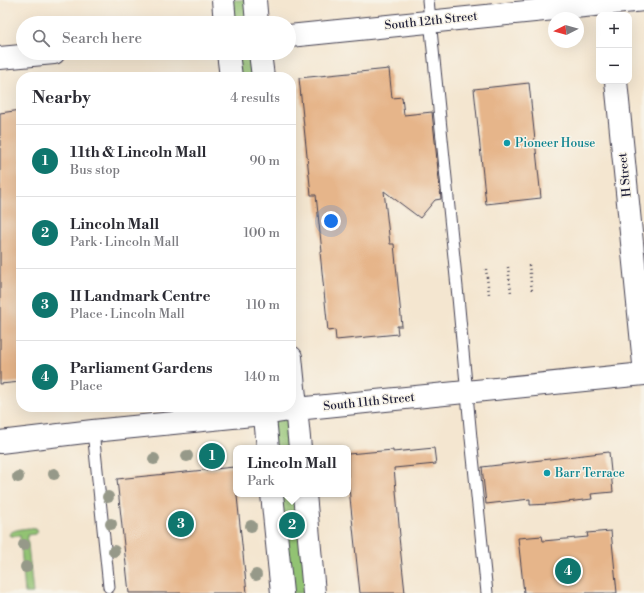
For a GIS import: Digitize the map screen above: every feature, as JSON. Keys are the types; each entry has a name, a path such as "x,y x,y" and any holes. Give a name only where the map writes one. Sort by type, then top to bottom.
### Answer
{"street":[{"path":"223,0 224,16"},
{"path":"255,0 256,16"},
{"name":"South 12th Street","path":"296,35 608,6 644,0"},
{"path":"0,58 16,57"},
{"path":"229,60 230,72"},
{"path":"261,60 262,72"},
{"name":"H Street","path":"616,84 644,364"},
{"name":"South 11th Street","path":"296,409 644,374"},
{"path":"296,409 300,445"},
{"name":"South 11th Street","path":"0,442 248,412"},
{"path":"264,412 268,445"},
{"name":"South 11th Street","path":"0,429 93,431"},
{"path":"272,497 282,593"},
{"path":"304,497 314,593"}],"lane":[{"path":"428,0 487,593"},
{"path":"93,431 109,587"}],"path":[{"path":"529,264 532,291"},
{"path":"508,267 511,292"},
{"path":"486,269 489,294"}],"green space":[{"path":"223,0 255,0 256,16 224,16"},
{"path":"229,60 261,60 262,72 230,72"},
{"path":"264,412 292,412 299,445 268,445"},
{"path":"272,497 305,497 315,593 282,593"},
{"path":"29,528 38,531 36,534 27,535 33,593 25,593 20,536 10,536 9,534 16,530"}],"building":[{"path":"389,69 392,98 402,97 404,115 432,112 441,199 435,200 420,218 384,191 390,244 394,244 402,326 397,326 398,334 336,340 335,330 328,331 316,195 311,195 299,78"},
{"name":"Pioneer House","path":"529,83 541,198 486,204 474,89"},
{"path":"16,111 16,382 0,384 0,113"},
{"path":"434,448 436,464 394,468 405,593 360,593 350,497 351,454 393,450 393,452"},
{"name":"Barr Terrace","path":"609,452 613,492 591,494 592,499 550,504 530,505 530,499 486,504 482,467"},
{"path":"233,467 233,497 237,497 247,593 129,593 117,479"},
{"path":"611,531 617,593 524,593 518,538 542,536 543,541 588,537 587,533"}],"place":[{"name":"Pioneer House","path":"507,143"},
{"name":"11th & Lincoln Mall","path":"212,456"},
{"name":"Barr Terrace","path":"547,473"},
{"name":"II Landmark Centre","path":"181,524"},
{"name":"Lincoln Mall","path":"292,525"},
{"name":"Parliament Gardens","path":"568,571"}]}
